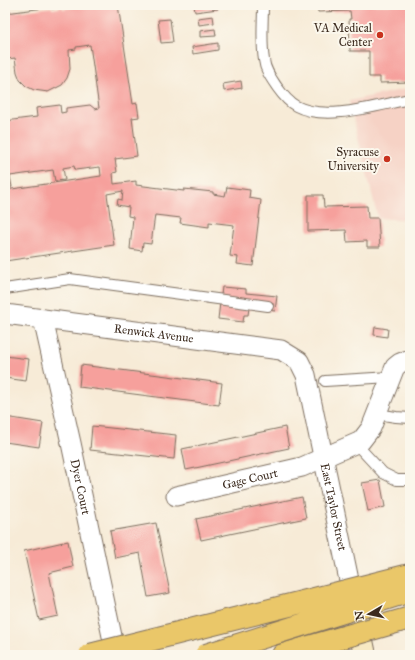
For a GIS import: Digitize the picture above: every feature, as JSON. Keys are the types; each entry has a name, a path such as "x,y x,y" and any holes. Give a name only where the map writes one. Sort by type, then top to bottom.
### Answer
{"highway":[{"path":"90,655 410,575"},
{"path":"206,655 410,591"},
{"path":"283,655 303,651 410,618"}],"street":[{"name":"Renwick Avenue","path":"5,314 281,350 299,361"},
{"name":"Dyer Court","path":"43,319 72,443 116,655"},
{"path":"323,458 361,441 368,432 377,414 395,367 410,359"},
{"name":"East Taylor Street","path":"299,361 306,375 365,655"},
{"name":"Gage Court","path":"176,496 302,466 323,458"},
{"path":"237,655 410,600"}],"lane":[{"path":"263,5 264,60 266,70 288,101 309,110 338,113 410,99"},
{"path":"5,289 70,279 268,306"},
{"path":"325,381 390,377"},
{"path":"377,414 410,418"},
{"path":"356,444 383,473 396,480 410,480"}],"shaded area":[{"name":"Syracuse University","path":"410,88 410,220 378,218 349,101"}],"building":[{"path":"85,5 118,5 133,104 137,103 139,117 132,118 137,156 115,159 117,172 113,173 114,184 136,181 136,185 184,191 184,189 213,192 213,194 225,196 227,187 250,190 249,198 261,200 253,266 237,264 238,257 230,256 234,225 209,222 209,227 180,223 181,218 155,215 151,244 143,243 142,251 130,249 133,217 128,216 129,207 117,205 118,199 122,200 123,191 107,194 114,245 5,261 5,190 101,176 100,167 75,170 74,166 63,168 65,180 55,181 53,170 10,176 12,187 5,188 5,121 37,117 36,108 60,105 61,113 66,112 66,108 90,105 95,109 99,108 90,45 76,47 76,49 69,50 70,69 67,78 62,85 48,92 34,90 26,86 20,80 15,58 7,59 5,57 6,13 52,7 52,9 63,7 63,9"},
{"path":"194,5 217,5 218,9 195,12"},
{"name":"VA Medical Center","path":"317,5 410,5 410,82 380,83 380,77 369,77 369,51 350,51 350,11 318,12"},
{"path":"213,16 214,23 199,25 198,18"},
{"path":"170,19 173,42 161,43 158,20"},
{"path":"215,29 216,36 200,37 200,31"},
{"path":"218,43 218,50 193,54 192,47"},
{"path":"241,81 242,88 224,91 223,84"},
{"path":"308,195 323,195 324,207 367,206 368,218 378,218 380,247 367,247 367,241 347,242 346,230 308,231"},
{"path":"222,287 246,289 246,293 277,296 275,311 249,308 248,315 244,315 243,322 218,319"},
{"path":"375,327 388,329 387,337 374,335"},
{"path":"5,356 29,359 26,381 5,378"},
{"path":"81,365 222,383 219,405 79,387"},
{"path":"5,417 43,423 39,447 5,442"},
{"path":"92,426 176,435 174,459 90,450"},
{"path":"285,427 289,448 186,470 182,449"},
{"path":"380,480 385,507 368,511 362,483"},
{"path":"302,497 306,518 201,540 196,519"},
{"path":"156,523 170,593 148,597 140,553 115,558 110,531"},
{"path":"68,541 73,567 49,573 58,616 39,620 24,551"}],"place":[{"name":"VA Medical Center","path":"380,35"},
{"name":"Syracuse University","path":"387,159"}]}
